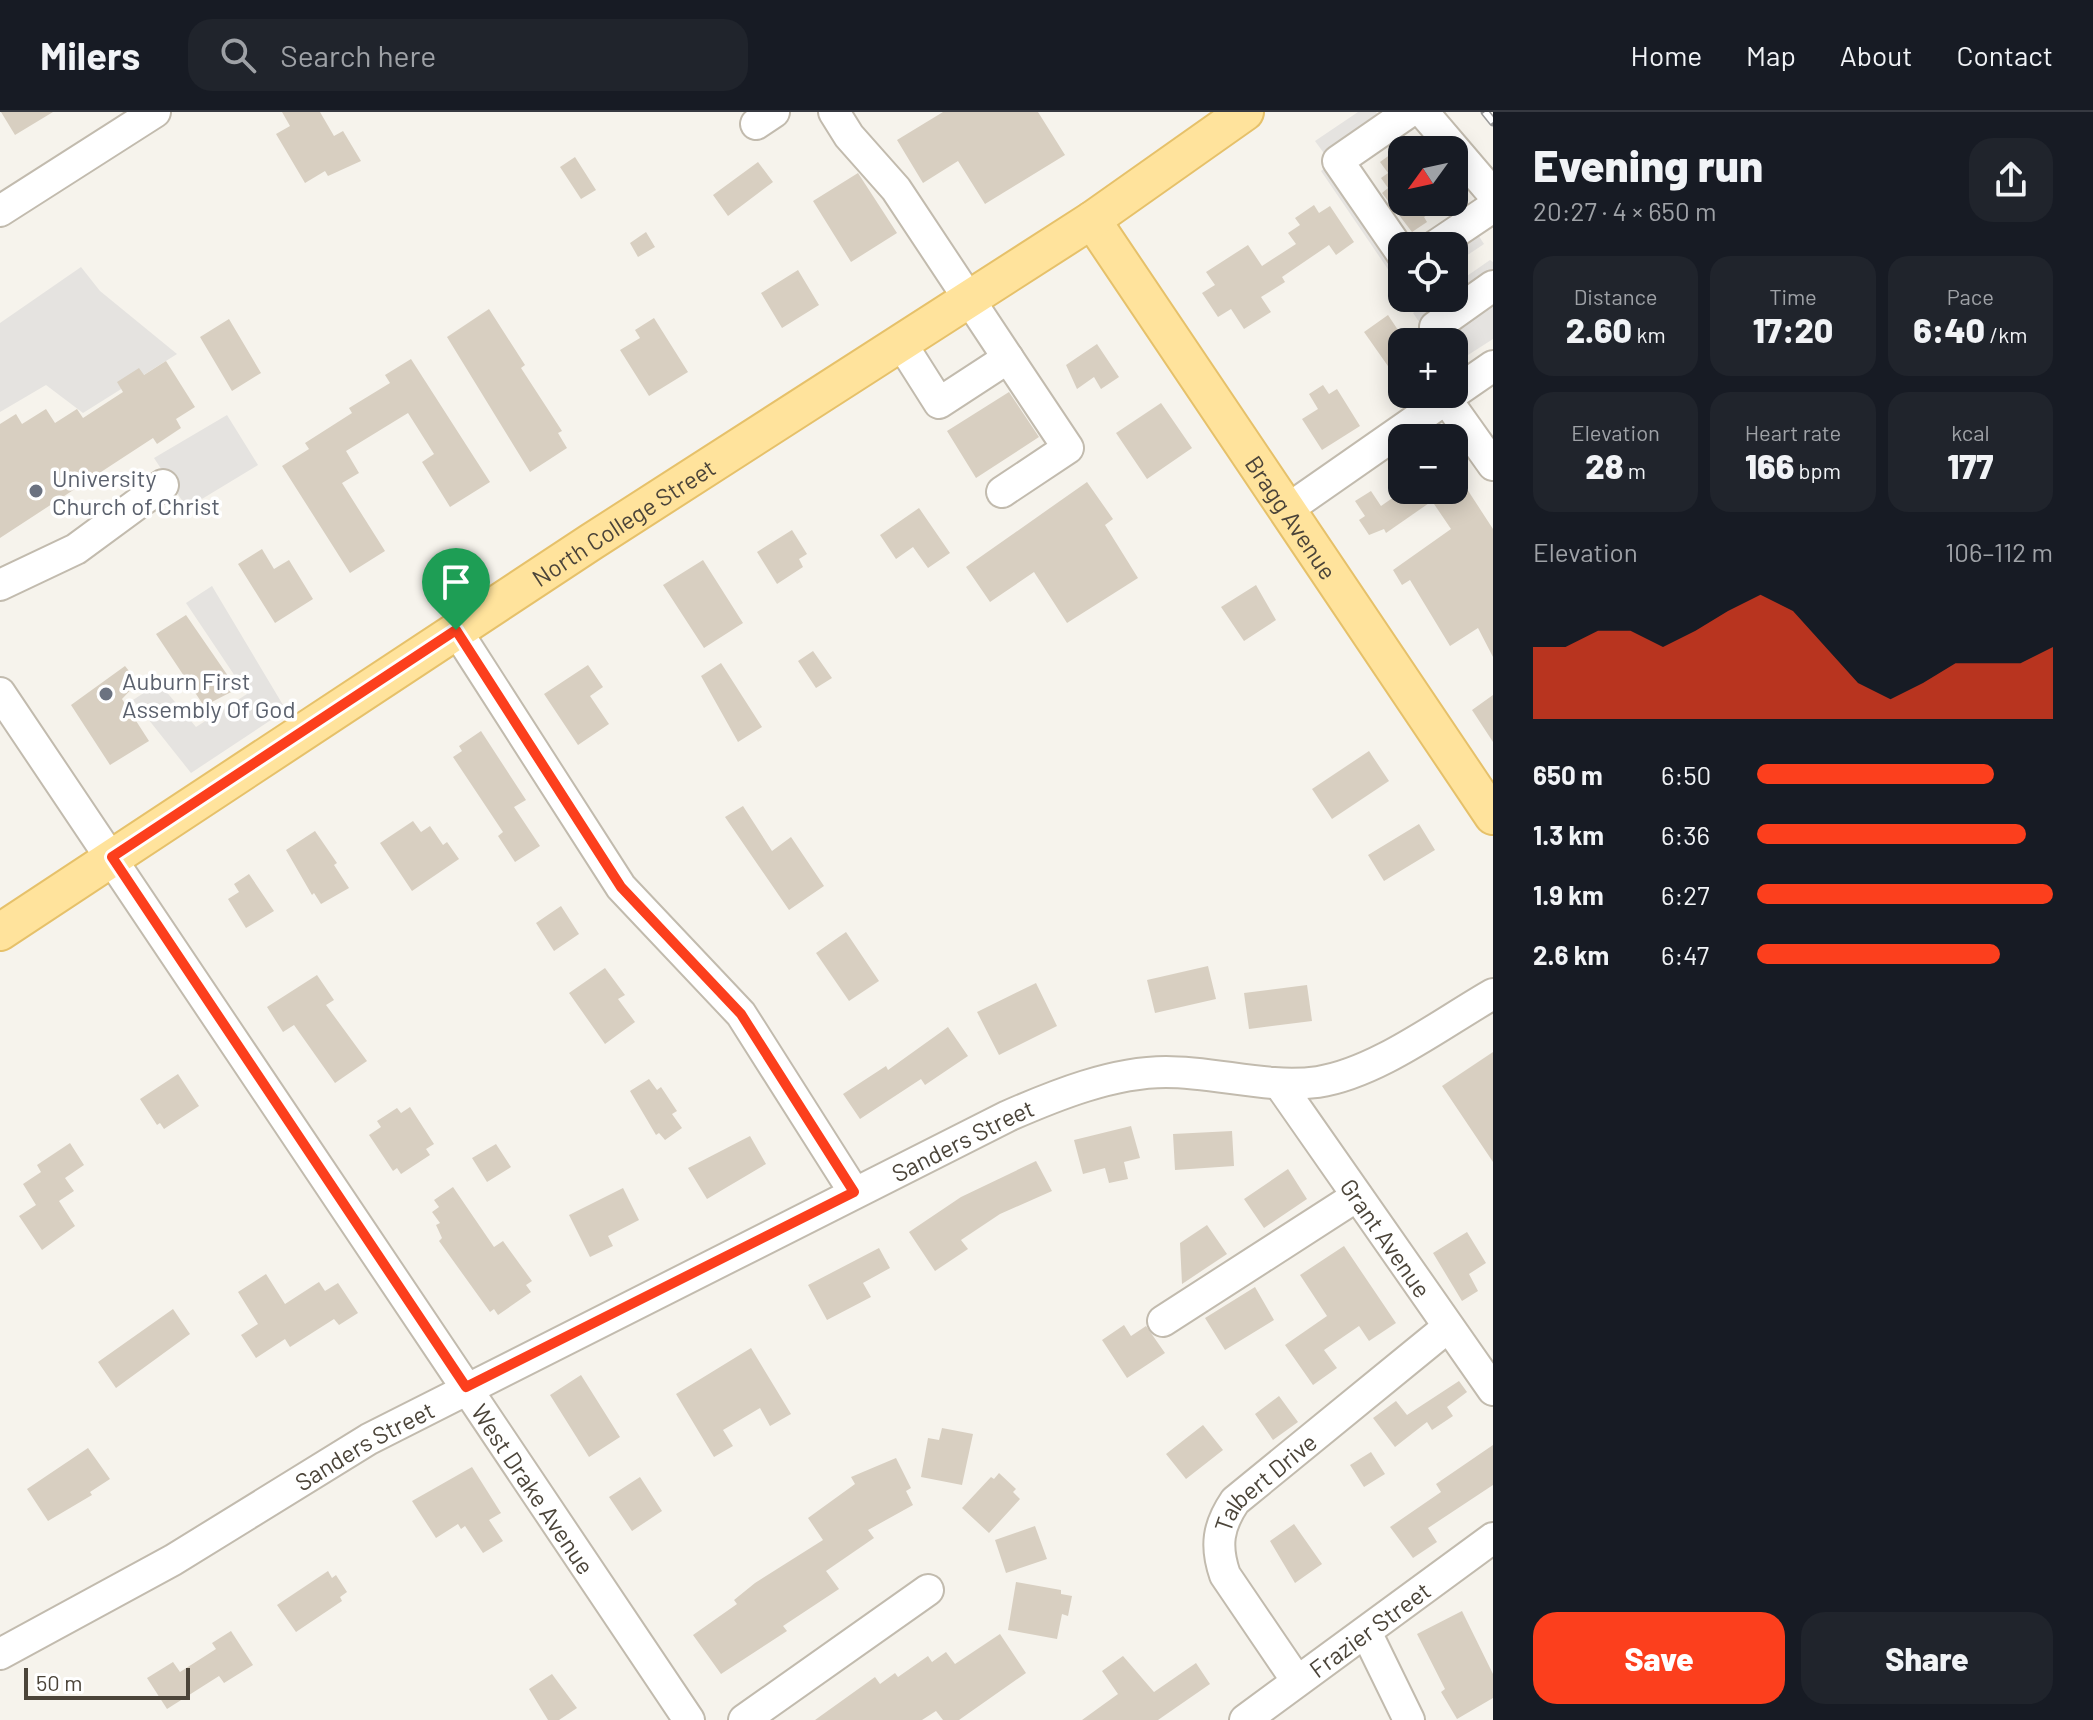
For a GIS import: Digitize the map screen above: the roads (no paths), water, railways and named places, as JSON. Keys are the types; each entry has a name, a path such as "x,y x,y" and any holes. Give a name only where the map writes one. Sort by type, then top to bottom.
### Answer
{"main road":[{"name":"North College Street","path":"0,932 456,630 1092,220 1245,112"},
{"name":"Bragg Avenue","path":"1092,220 1493,816"}],"street":[{"path":"0,211 155,112"},
{"path":"834,112 849,136 896,189 1068,448 1002,492"},
{"path":"1388,234 1338,161 1409,112"},
{"path":"1423,112 1490,212 1458,232"},
{"path":"1435,327 1493,286"},
{"path":"901,343 939,403 1008,358"},
{"path":"1468,383 1493,366"},
{"path":"1288,509 1432,408"},
{"path":"1459,408 1493,465"},
{"path":"0,585 76,549 163,485"},
{"path":"456,630 621,887 741,1014 854,1192"},
{"name":"West Drake Avenue","path":"0,693 689,1720"},
{"name":"Sanders Street","path":"0,1654 173,1560 356,1446 466,1387 1036,1104 1114,1080 1164,1072 1220,1075 1280,1085 1321,1081 1367,1067 1493,994"},
{"name":"Grant Avenue","path":"1280,1085 1493,1390"},
{"path":"1163,1321 1357,1196"},
{"name":"Talbert Drive","path":"1297,1681 1225,1575 1218,1555 1223,1518 1235,1501 1448,1327"},
{"name":"Frazier Street","path":"1245,1720 1493,1538"},
{"path":"744,1720 928,1590"},
{"path":"1366,1632 1409,1720"}],"railway":[{"path":"1485,112 1493,122"}],"place":[{"name":"University Church of Christ","path":"36,491"},
{"name":"Auburn First Assembly Of God","path":"106,694"}]}
